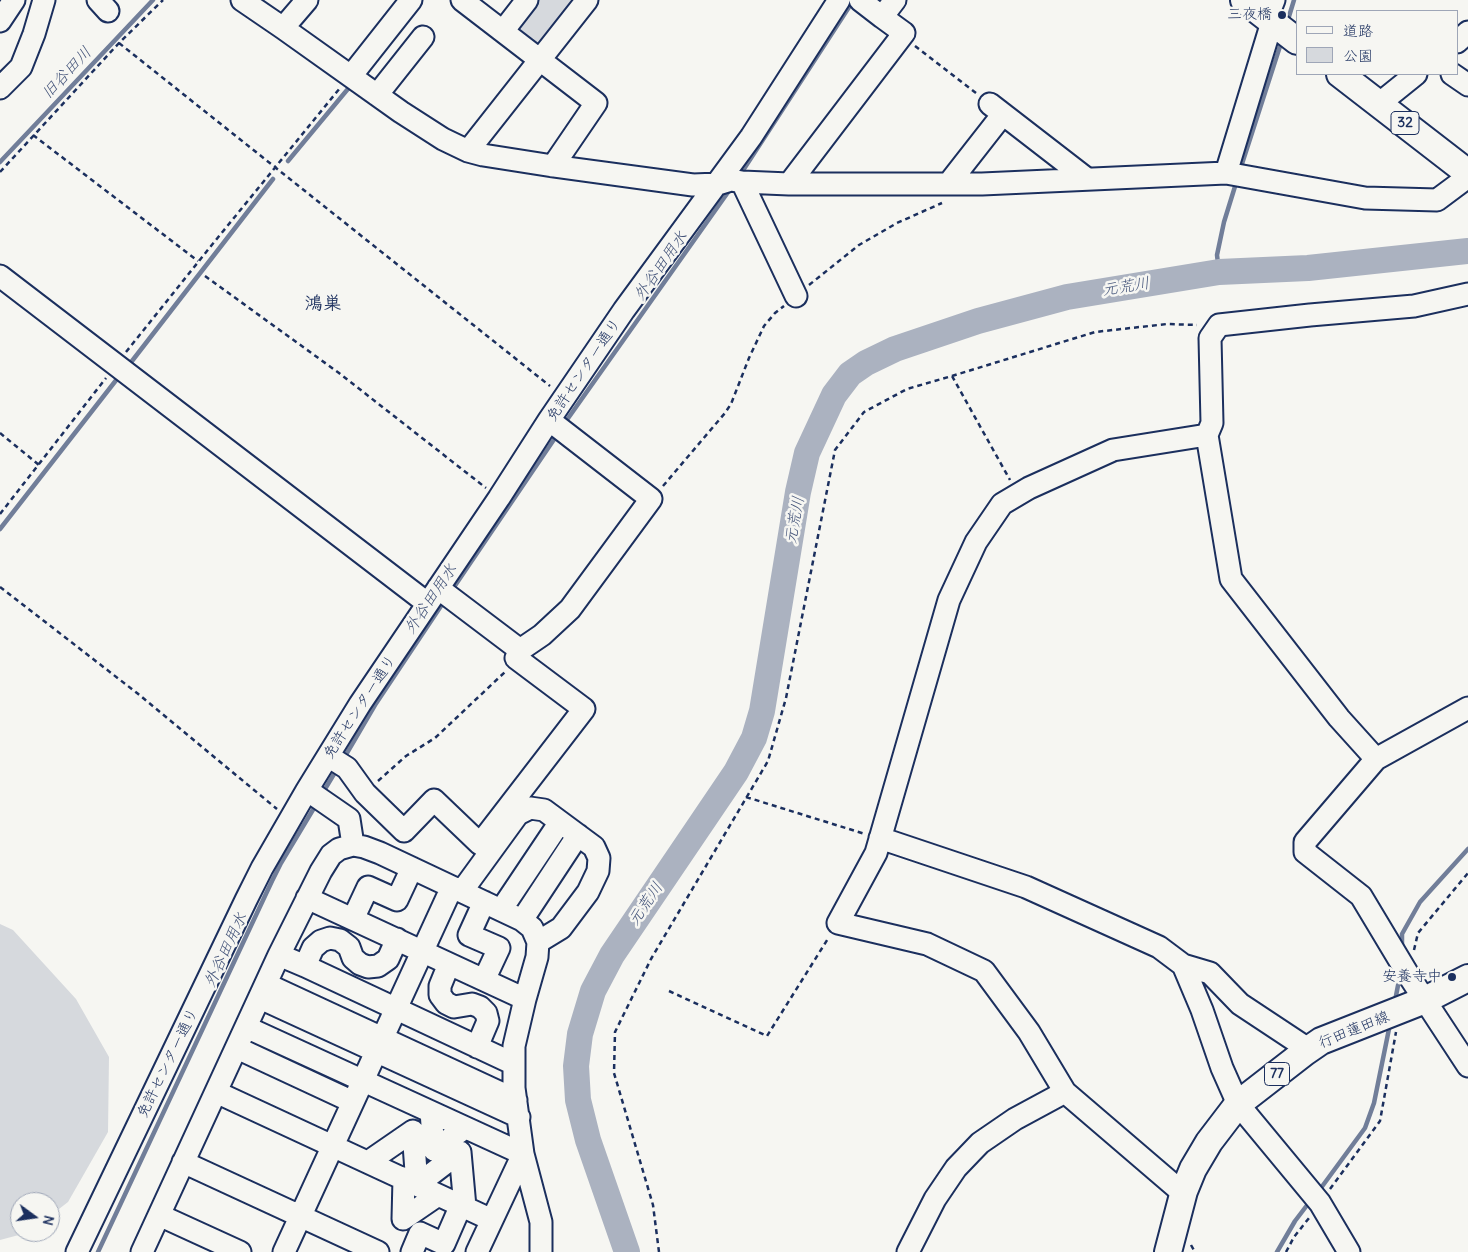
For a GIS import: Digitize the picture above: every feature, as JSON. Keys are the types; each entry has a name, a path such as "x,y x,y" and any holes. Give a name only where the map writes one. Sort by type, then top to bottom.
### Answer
{"main road":[{"path":"1244,0 1271,13 1296,40"},
{"name":"32","path":"1341,75 1380,103 1468,175"},
{"name":"行田蓮田線","path":"1168,1252 1184,1191 1193,1169 1209,1142 1238,1104 1321,1041 1400,1011 1468,978"}],"street":[{"path":"0,21 14,0"},
{"path":"0,88 20,67 34,34 44,0"},
{"path":"242,0 401,112 443,139 468,151 482,155 553,166 693,185 718,184 731,180 948,192 982,184 1226,173 1365,198 1437,200 1468,175"},
{"path":"284,28 307,0"},
{"path":"351,76 410,0"},
{"path":"462,0 596,103 553,166"},
{"path":"503,31 527,0"},
{"path":"468,151 587,0"},
{"name":"免許センター通り","path":"77,1252 246,900 306,790 360,704 499,498 549,420 624,310 751,137 839,0"},
{"path":"789,184 904,34 860,0"},
{"path":"882,17 895,0"},
{"path":"1226,173 1271,13"},
{"path":"378,95 424,37"},
{"path":"1380,103 1415,75"},
{"path":"1453,75 1468,85"},
{"path":"948,192 997,109 1087,179"},
{"path":"742,182 796,296"},
{"path":"0,276 116,365 433,596 518,654 584,709 480,844 434,800 404,831 365,793 347,768 328,756"},
{"path":"1376,759 1339,718 1231,579 1208,435 1212,423 1210,338 1219,325 1414,306 1468,294"},
{"path":"518,654 570,609 652,500 549,420"},
{"path":"1184,1191 1177,1188 1065,1092 1028,1032 984,971 927,944 838,923 876,853 950,600 976,542 1002,504 1029,488 1114,450 1208,435"},
{"path":"1468,708 1376,759 1305,842 1305,852 1362,896 1409,976 1468,1066"},
{"path":"306,790 349,819 353,845"},
{"path":"284,1252 422,951 457,889 518,814 530,808 544,810 594,847 599,858 598,871 588,892 561,928 538,942"},
{"path":"484,980 499,948 469,935 560,822"},
{"path":"522,920 578,835"},
{"path":"880,838 1026,887 1159,947 1183,965 1210,973 1240,1004 1308,1049"},
{"path":"142,1252 307,898 331,855 339,848 353,845 372,850 412,868 522,920 532,928 538,942 537,958 524,999 514,1046 514,1088 523,1154 541,1222 541,1252"},
{"path":"353,919 368,887 397,900 412,868"},
{"path":"307,898 524,999"},
{"path":"305,966 313,948 330,938 340,940 349,947 353,958 360,964 368,967 378,966 388,959 397,939"},
{"path":"279,955 514,1064"},
{"path":"449,964 440,986 440,995 446,1003 454,1007 472,1004 480,1007 486,1013 488,1021 477,1047"},
{"path":"1183,965 1202,1010 1222,1068 1238,1104 1320,1203 1349,1252"},
{"path":"263,991 517,1108"},
{"path":"246,1027 523,1154"},
{"path":"237,1048 353,1102"},
{"path":"216,1092 492,1220"},
{"path":"908,1252 934,1199 956,1168 980,1143 1008,1124 1065,1092"},
{"path":"431,1112 434,1150 465,1128"},
{"path":"368,1162 413,1131 410,1181 403,1219 438,1195"},
{"path":"410,1181 460,1152 463,1206 444,1244 420,1233 412,1252"},
{"path":"477,1252 523,1154"},
{"path":"183,1162 378,1252"},
{"path":"159,1215 240,1252"}],"path":[{"path":"0,172 120,43 163,0"},
{"path":"902,36 997,109"},
{"path":"120,43 565,397"},
{"path":"0,514 198,261 351,76"},
{"path":"33,135 198,261"},
{"path":"652,500 731,404 748,358 764,326 775,313 859,245 948,192"},
{"path":"205,276 338,373 499,498"},
{"path":"659,1252 653,1205 614,1073 615,1032 651,959 768,761 786,698 835,450 864,412 907,389 1095,332 1167,324 1219,325"},
{"path":"952,376 1018,494"},
{"path":"0,433 39,465"},
{"path":"0,587 138,693 289,820"},
{"path":"365,793 406,756 436,738 510,667 518,654"},
{"path":"746,797 880,838"},
{"path":"1409,976 1418,933 1468,873"},
{"path":"669,991 767,1036 838,923"},
{"path":"1286,1252 1294,1237 1380,1122 1400,1011"}],"green space":[{"path":"527,0 587,0 539,59 503,31"},
{"path":"0,924 13,930 76,999 109,1057 108,1132 68,1202 60,1208 60,1192 10,1192 10,1237 0,1240"}],"waterway":[{"name":"旧谷田川","path":"0,162 153,0"},
{"path":"1287,23 1294,0"},
{"name":"外谷田用水","path":"740,175 853,1"},
{"path":"1240,170 1282,40"},
{"path":"288,161 352,84"},
{"path":"132,361 273,179"},
{"path":"1219,272 1217,255 1224,222 1237,180"},
{"name":"外谷田用水","path":"564,424 731,188"},
{"name":"元荒川","path":"627,1252 588,1140 578,1100 576,1066 580,1034 593,991 612,955 736,772 754,738 762,711 798,492 807,453 834,395 850,374 866,363 895,349 978,321 1067,297 1219,272 1308,268 1468,251"},
{"path":"0,529 117,379"},
{"name":"外谷田用水","path":"452,590 557,435"},
{"name":"外谷田用水","path":"344,758 375,705 445,600"},
{"name":"外谷田用水","path":"322,794 337,769"},
{"name":"外谷田用水","path":"98,1252 272,881 317,803"},
{"path":"1402,950 1402,934 1420,902 1468,849"},
{"path":"1395,1001 1400,975"},
{"path":"1318,1192 1365,1128 1374,1103 1390,1024"},
{"path":"1277,1252 1295,1221 1311,1200"}],"place":[{"name":"三夜橋","path":"1282,15"},
{"name":"安養寺中","path":"1452,977"}],"district":[{"name":"鴻巣","path":"323,304"}]}
